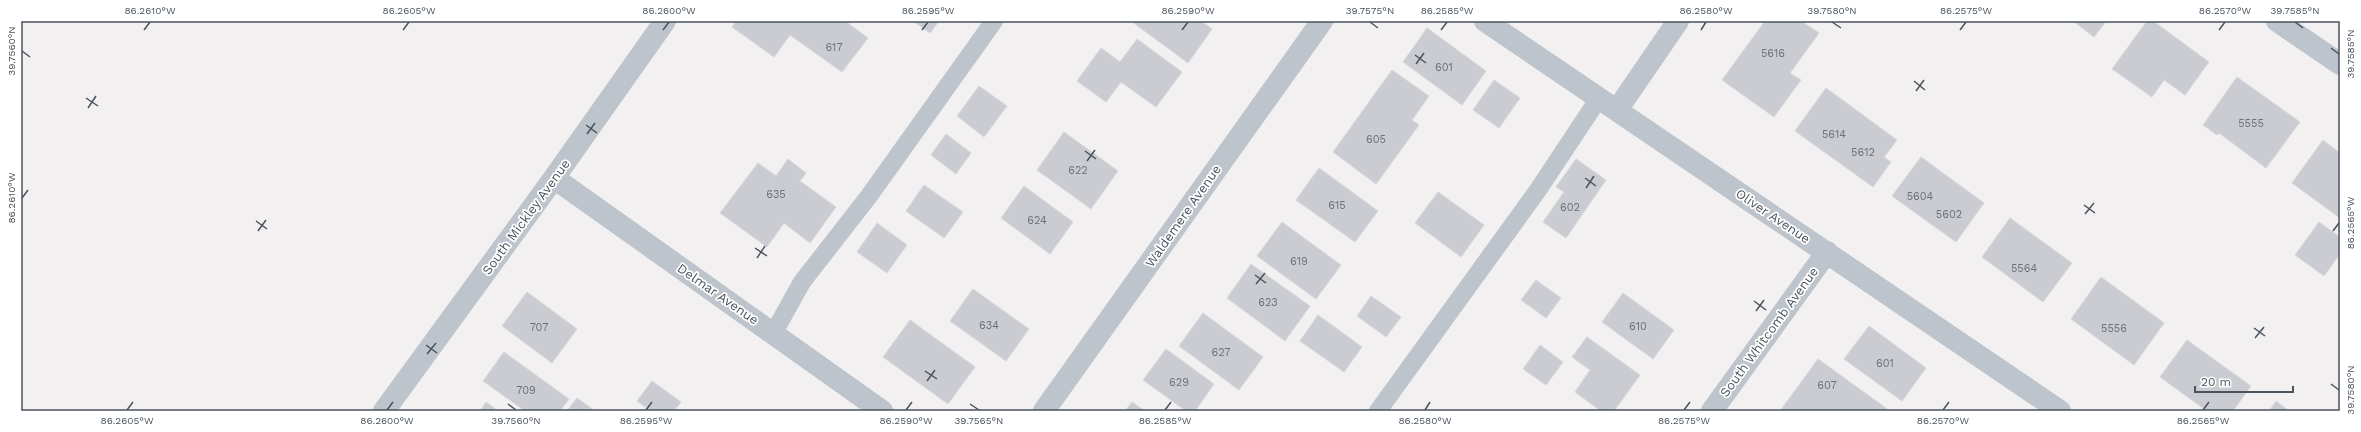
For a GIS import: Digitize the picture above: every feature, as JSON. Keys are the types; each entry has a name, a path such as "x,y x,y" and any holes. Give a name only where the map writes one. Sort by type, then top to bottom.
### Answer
{"street":[{"name":"South Mickley Avenue","path":"384,411 554,178 664,21"},
{"name":"Waldemere Avenue","path":"1044,411 1322,21"},
{"name":"Oliver Avenue","path":"1485,21 1827,252 2049,408"},
{"path":"1617,110 1678,21"},
{"path":"2277,21 2340,64"},
{"name":"Delmar Avenue","path":"554,178 882,411"},
{"name":"South Whitcomb Avenue","path":"1712,411 1827,252"}],"lane":[{"path":"773,334 802,282 869,196 994,21"},
{"path":"1378,411 1533,196 1599,98"}],"building":[{"path":"736,21 845,21 868,38 842,72 790,35 774,57 732,27"},
{"path":"913,21 939,21 930,33"},
{"path":"1131,21 1201,21 1212,29 1188,63"},
{"path":"1765,21 1801,21 1819,33 1790,73 1801,80 1774,117 1722,80"},
{"path":"2073,21 2106,21 2094,37"},
{"path":"2147,21 2153,21 2209,62 2185,95 2164,80 2152,97 2112,69"},
{"path":"1427,28 1486,71 1462,105 1403,62"},
{"path":"1137,39 1182,72 1156,107 1121,82 1106,102 1077,81 1101,48 1120,62"},
{"path":"1392,70 1429,96 1412,120 1419,125 1376,184 1333,152"},
{"path":"2237,77 2300,122 2266,168 2219,133 2217,135 2203,125"},
{"path":"1494,80 1520,98 1499,128 1473,110"},
{"path":"979,86 1007,106 984,137 957,116"},
{"path":"1826,88 1897,140 1884,157 1891,162 1873,187 1795,131"},
{"path":"1064,132 1118,171 1091,209 1037,170"},
{"path":"946,134 971,153 956,174 931,155"},
{"path":"2323,140 2340,153 2340,218 2292,183"},
{"path":"1921,157 1984,203 1956,242 1892,196"},
{"path":"788,159 806,173 800,181 836,207 810,243 784,223 767,247 720,213 758,163 776,176"},
{"path":"1576,159 1606,180 1566,238 1543,222 1564,192 1556,187"},
{"path":"1319,168 1378,211 1355,242 1296,200"},
{"path":"924,185 963,212 944,238 906,211"},
{"path":"1024,186 1073,222 1050,254 1001,218"},
{"path":"1438,192 1484,225 1461,257 1415,223"},
{"path":"2010,218 2072,263 2043,302 1982,257"},
{"path":"1282,222 1341,265 1316,299 1257,256"},
{"path":"2319,222 2340,237 2340,254 2324,276 2295,255"},
{"path":"877,223 907,245 887,273 857,252"},
{"path":"1251,264 1310,306 1285,341 1227,298"},
{"path":"2101,277 2164,323 2134,365 2071,319"},
{"path":"1536,280 1561,298 1546,318 1521,300"},
{"path":"973,289 1029,329 1006,361 950,321"},
{"path":"527,292 577,329 552,363 502,326"},
{"path":"1623,293 1674,330 1653,359 1602,322"},
{"path":"1371,296 1401,317 1386,337 1357,316"},
{"path":"1203,313 1263,357 1239,390 1179,346"},
{"path":"1318,315 1362,347 1344,372 1300,341"},
{"path":"910,320 975,367 948,404 883,357"},
{"path":"1869,326 1926,368 1902,401 1844,359"},
{"path":"1587,337 1640,375 1614,411 1601,411 1575,392 1590,370 1572,357"},
{"path":"2187,340 2251,386 2233,411 2207,411 2160,377"},
{"path":"1540,345 1563,362 1546,385 1523,369"},
{"path":"1166,349 1214,384 1195,411 1186,411 1143,380"},
{"path":"504,352 569,399 560,411 525,411 483,381"},
{"path":"1818,359 1890,411 1780,411"},
{"path":"652,381 681,402 674,411 651,411 637,401"},
{"path":"577,398 595,411 567,411"},
{"path":"2276,401 2289,411 2269,411"},
{"path":"486,402 498,411 480,411"},
{"path":"1132,402 1145,411 1125,411"}]}
